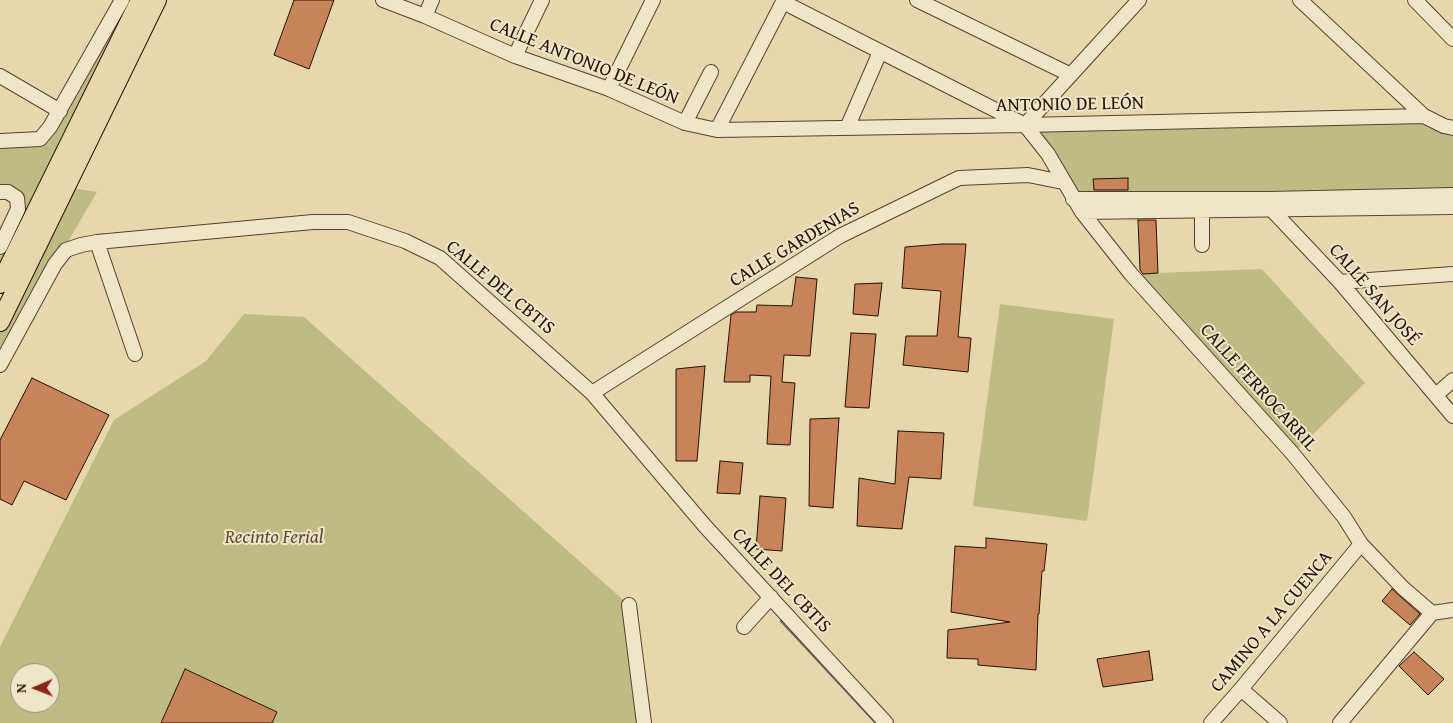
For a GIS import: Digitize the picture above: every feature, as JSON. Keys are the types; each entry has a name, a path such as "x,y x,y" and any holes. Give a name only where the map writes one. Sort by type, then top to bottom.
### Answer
{"main road":[{"path":"0,284 140,0"},
{"path":"0,322 157,0"}],"street":[{"path":"0,142 40,139 60,111 122,0"},
{"name":"CALLE ANTONIO DE LEÓN","path":"383,0 425,16 516,56 609,89 686,123 717,130"},
{"path":"425,16 432,0"},
{"path":"516,56 542,0"},
{"path":"609,89 653,0"},
{"path":"917,0 1071,75"},
{"path":"717,130 784,1 1025,125 1139,0"},
{"path":"1300,0 1424,116 1444,126 1453,128"},
{"path":"1415,0 1453,39"},
{"path":"847,128 880,52"},
{"path":"686,123 711,72"},
{"path":"0,76 60,111"},
{"name":"ANTONIO DE LEÓN","path":"717,130 1424,116"},
{"name":"CALLE FERROCARRIL","path":"1025,125 1048,154 1082,212 1131,274 1293,454 1344,517 1361,544 1403,588 1432,612"},
{"name":"CALLE GARDENIAS","path":"592,393 840,236 959,178 1028,175 1063,182"},
{"path":"0,192 8,192 17,198 18,209 0,246"},
{"path":"1270,205 1453,195"},
{"path":"1073,199 1202,204 1453,207"},
{"path":"1082,212 1202,204"},
{"path":"1202,204 1202,245"},
{"name":"CALLE SAN JOSÉ","path":"1270,205 1340,282 1453,416"},
{"name":"CALLE DEL CBTIS","path":"0,365 55,264 66,250 97,242 313,222 348,222 405,241 440,258 592,393 704,525 886,723"},
{"path":"97,242 135,354"},
{"path":"1340,282 1453,274"},
{"path":"1436,395 1453,380"},
{"name":"CAMINO A LA CUENCA","path":"1211,723 1361,544"},
{"path":"744,627 771,598"},
{"path":"629,605 644,723"},
{"path":"1340,723 1432,612 1453,610"},
{"path":"1241,689 1280,723"}],"green space":[{"path":"122,0 140,0 0,283 0,247 18,209 0,192 0,141 40,138"},
{"path":"1424,116 1453,128 1453,207 1073,199 1025,125"},
{"path":"66,187 97,192 0,365 0,322"},
{"path":"1262,269 1365,383 1293,454 1131,274"},
{"path":"1000,304 1114,319 1087,521 973,506"},
{"name":"Recinto Ferial","path":"244,314 304,317 629,605 644,723 0,723 0,647 114,420 206,361"}],"building":[{"path":"294,0 334,0 309,69 274,55"},
{"path":"1128,178 1128,190 1094,190 1093,179"},
{"path":"1138,220 1156,220 1158,273 1143,274 1140,270"},
{"path":"966,244 958,337 971,338 968,372 903,365 906,336 937,336 941,291 902,288 905,247"},
{"path":"796,277 817,279 810,356 784,355 782,382 795,383 790,445 767,444 771,376 750,375 750,382 724,382 731,315 736,312 756,312 757,305 792,306"},
{"path":"882,283 878,316 853,314 855,284"},
{"path":"851,333 876,334 869,408 845,407"},
{"path":"705,366 697,461 676,461 676,369"},
{"path":"32,378 109,415 66,500 24,481 12,505 0,499 0,440"},
{"path":"839,418 833,508 809,506 810,419"},
{"path":"898,431 944,433 941,479 909,477 902,529 857,526 859,478 895,484"},
{"path":"720,461 743,463 740,494 717,493"},
{"path":"760,496 786,498 782,551 756,549"},
{"path":"986,538 1047,544 1044,571 1042,571 1038,614 1036,670 978,665 978,659 947,658 948,630 1010,622 951,612 955,546 986,548"},
{"path":"1392,589 1420,614 1410,625 1382,601"},
{"path":"1149,651 1153,680 1103,687 1097,659"},
{"path":"1414,652 1444,679 1428,695 1399,666"},
{"path":"185,669 277,712 272,723 161,723"}],"waterway":[{"path":"782,621 877,723"}]}
